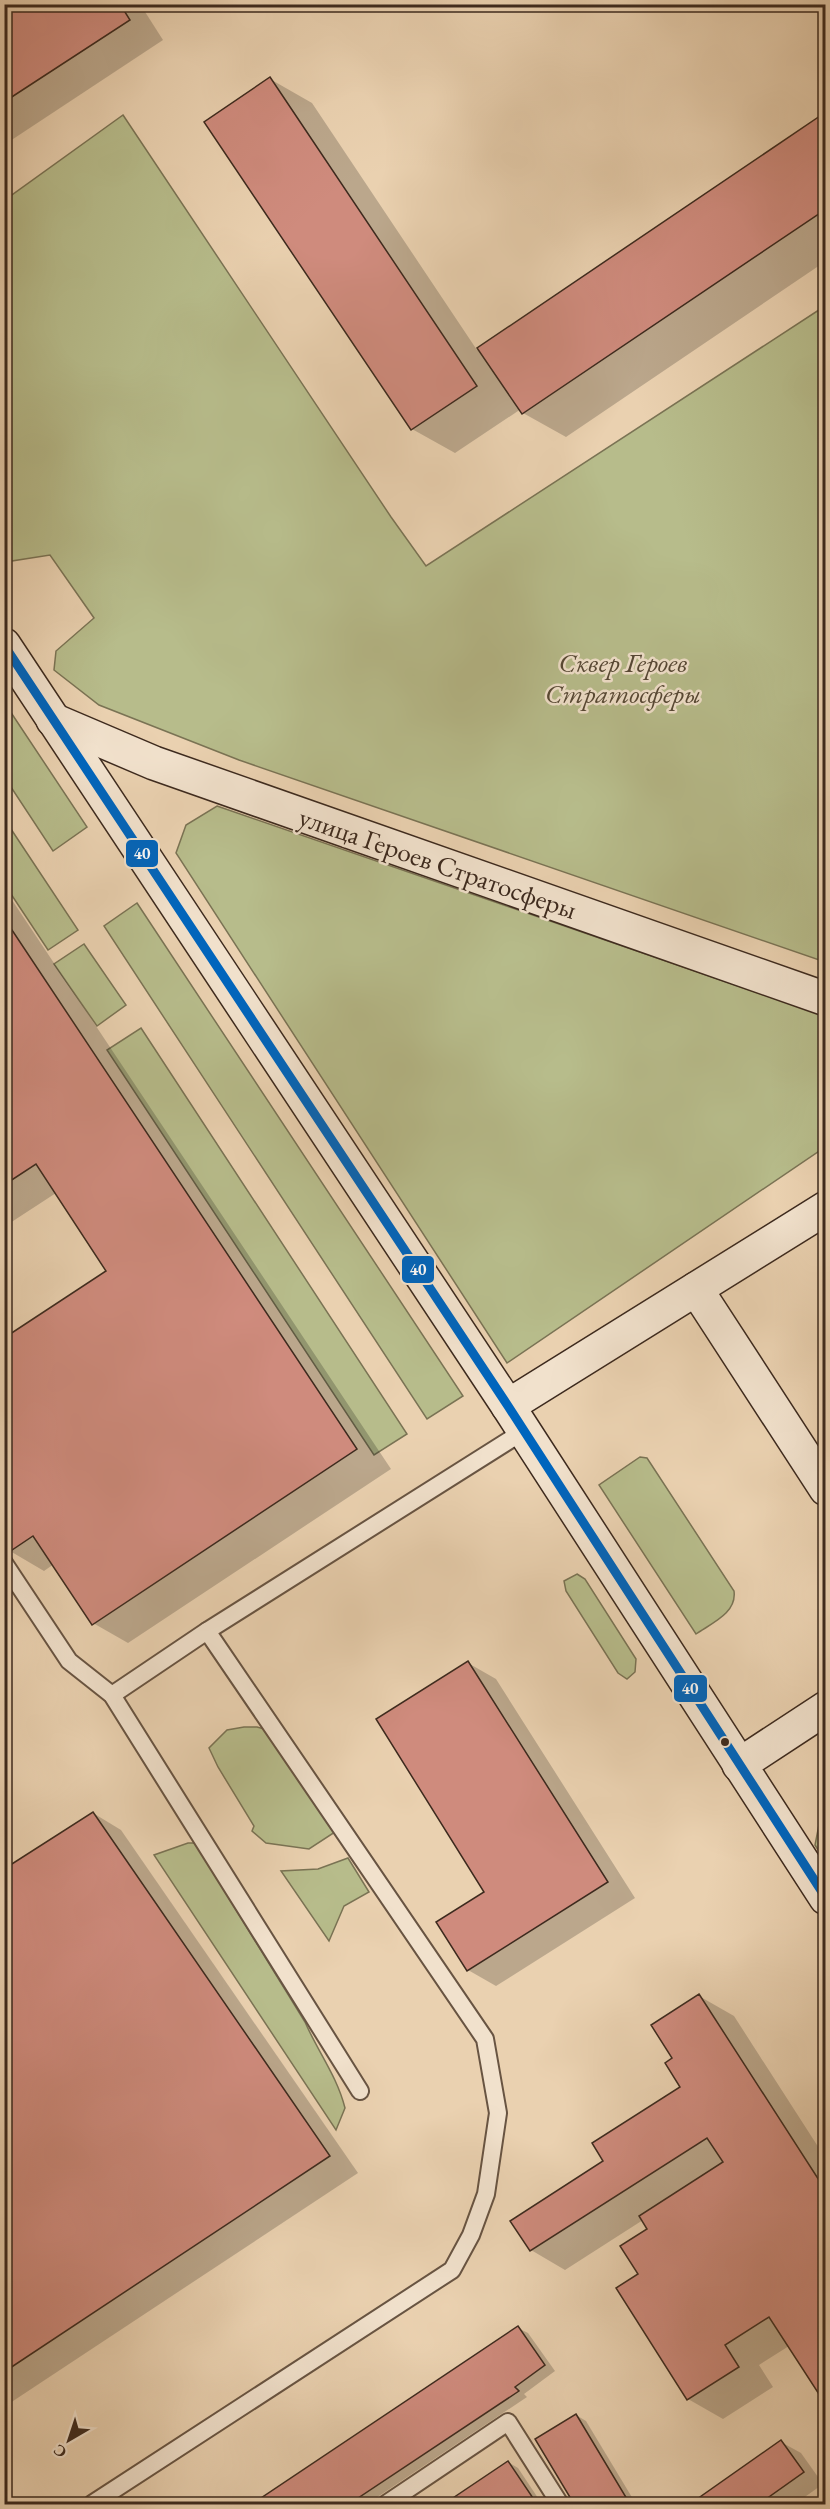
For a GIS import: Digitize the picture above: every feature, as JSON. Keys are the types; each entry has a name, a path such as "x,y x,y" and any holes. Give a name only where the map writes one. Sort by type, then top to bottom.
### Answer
{"street":[{"path":"4,645 516,1418 825,1898"},
{"name":"улица Героев Стратосферы","path":"53,720 154,763 825,999"},
{"path":"516,1418 696,1289 825,1209"},
{"path":"696,1289 825,1489"},
{"path":"739,1765 825,1708"}],"lane":[{"path":"112,1695 516,1418"},
{"path":"4,1563 69,1661 112,1695 360,2091"},
{"path":"92,2505 452,2270 471,2235 486,2194 498,2113 485,2039 207,1631"},
{"path":"386,2505 508,2422 560,2505"}],"green space":[{"name":"Сквер Героев Стратосферы","path":"123,115 426,566 825,306 825,962 239,760 99,705 54,670 56,651 94,618 50,555 5,562 5,200"},
{"path":"4,702 87,827 53,851 5,778"},
{"path":"217,806 825,1016 825,1147 507,1363 176,853 186,825"},
{"path":"5,820 78,930 48,950 5,885"},
{"path":"137,903 463,1396 427,1419 104,926"},
{"path":"84,944 126,1005 97,1026 54,964"},
{"path":"141,1028 407,1434 374,1455 107,1050"},
{"path":"640,1457 647,1458 734,1591 734,1599 728,1611 696,1634 599,1485"},
{"path":"577,1574 585,1579 636,1659 635,1672 627,1679 618,1673 566,1591 564,1581"},
{"path":"244,1727 268,1730 335,1832 309,1849 266,1843 252,1831 254,1826 209,1748 227,1730"},
{"path":"825,1794 825,1861 815,1845"},
{"path":"188,1843 195,1843 305,2022 342,2096 345,2108 336,2130 154,1855"},
{"path":"348,1858 369,1892 344,1906 329,1941 281,1871 318,1869"}],"building":[{"path":"4,4 120,4 130,20 4,102"},
{"path":"270,77 477,386 411,430 204,122"},
{"path":"820,116 826,124 826,209 522,414 477,348"},
{"path":"4,918 357,1449 92,1625 33,1536 9,1552 4,1546 4,1338 106,1271 36,1164 4,1185"},
{"path":"468,1661 608,1882 467,1971 436,1922 484,1892 376,1719"},
{"path":"93,1812 330,2156 4,2372 4,1869"},
{"path":"699,1994 826,2191 826,2405 769,2317 725,2345 739,2367 687,2400 616,2288 638,2274 620,2246 647,2229 639,2216 723,2162 707,2138 530,2251 510,2221 603,2161 592,2143 680,2087 665,2063 672,2058 651,2025"},
{"path":"518,2326 545,2365 515,2387 519,2391 349,2504 252,2504"},
{"path":"576,2414 630,2504 574,2504 535,2439"},
{"path":"781,2440 804,2472 759,2504 690,2504"},
{"path":"508,2461 537,2504 444,2504"}],"transit line":[{"name":"40","path":"4,645 508,1406 826,1898"}]}
